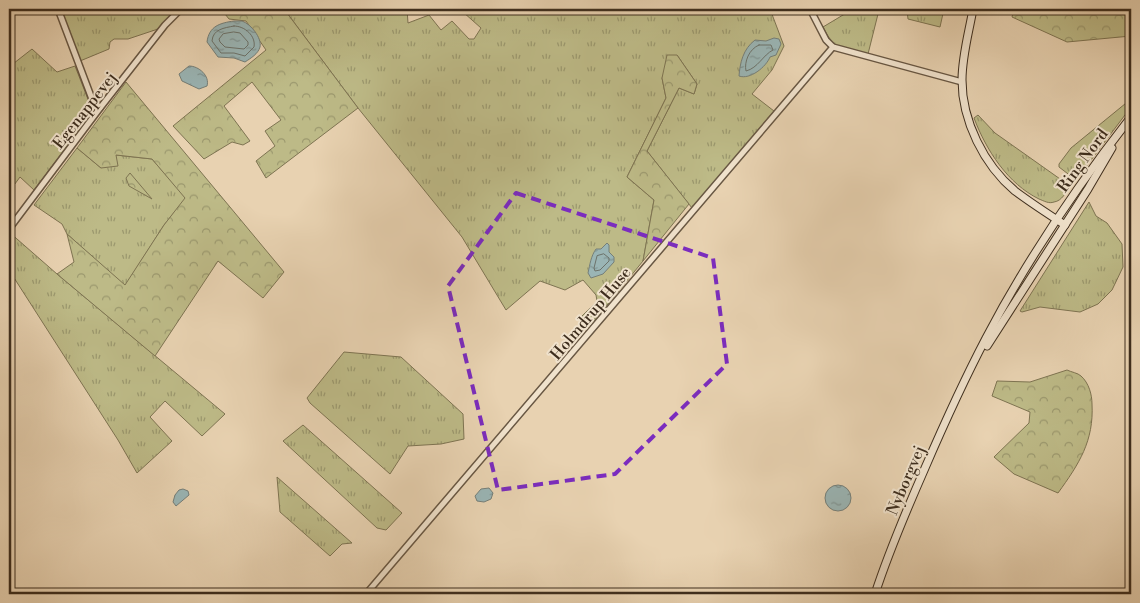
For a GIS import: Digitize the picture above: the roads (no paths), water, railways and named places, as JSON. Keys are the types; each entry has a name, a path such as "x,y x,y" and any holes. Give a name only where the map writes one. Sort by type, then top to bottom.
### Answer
{"main road":[{"path":"973,9 963,62 962,82 973,133 990,163 1013,189 1065,225"},
{"name":"Ring Nord","path":"1057,220 1105,151 1131,118"},
{"name":"Ring Nord","path":"1065,225 1131,118"},
{"name":"Nyborgvej","path":"875,594 910,502 986,338 1057,220"},
{"name":"Nyborgvej","path":"967,378 1065,225"}],"street":[{"path":"58,9 92,99 100,108"},
{"name":"Egenappevej","path":"9,229 100,108 165,25 181,9"},
{"path":"810,9 826,40 832,47 962,82"},
{"name":"Holmdrup Huse","path":"366,594 832,47"}],"water":[{"path":"234,21 242,21 249,25 260,43 258,52 245,62 234,58 218,57 207,42 210,32 216,26"},
{"path":"774,38 779,39 781,44 776,55 770,57 753,74 743,77 739,76 743,56 751,44 755,40 766,41"},
{"path":"189,66 193,66 203,72 207,79 207,86 199,89 182,81 179,74"},
{"path":"607,243 609,245 609,252 614,257 614,262 603,274 591,278 588,273 593,254 596,249 601,249"},
{"path":"838,485 847,489 851,498 847,507 838,511 829,507 825,498 829,489"},
{"path":"489,488 493,493 491,499 484,502 477,501 475,496 481,489"},
{"path":"179,490 188,491 189,495 176,506 173,502 175,495"}]}
